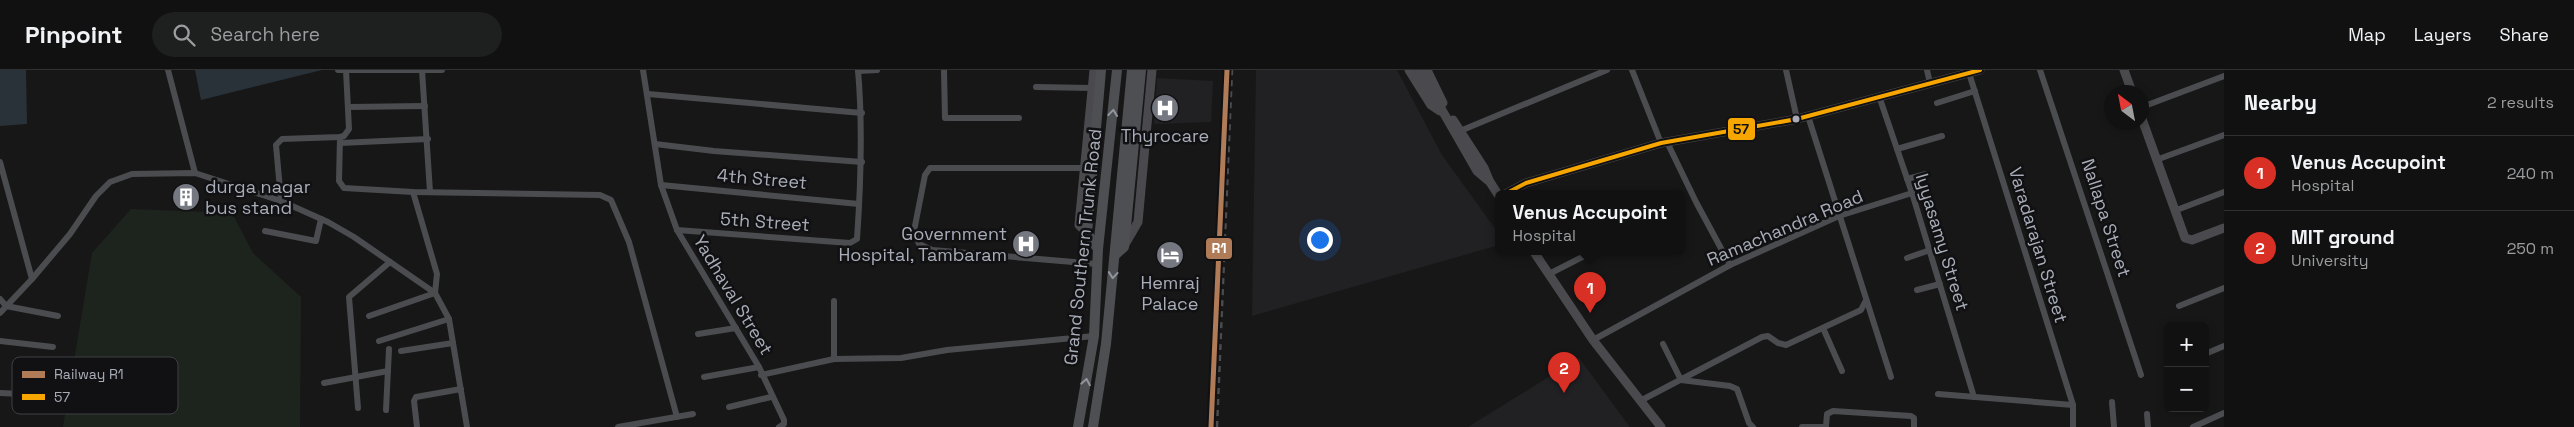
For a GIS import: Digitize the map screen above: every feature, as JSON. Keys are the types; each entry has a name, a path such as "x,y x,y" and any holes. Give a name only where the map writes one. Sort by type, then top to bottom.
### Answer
{"main road":[{"path":"1098,249 1087,228 1100,70"},
{"name":"Grand Southern Trunk Road","path":"1078,427 1094,336 1098,249 1117,70"},
{"name":"Grand Southern Trunk Road","path":"1092,427 1106,344 1132,70"},
{"path":"1115,255 1124,247 1141,70"}],"street":[{"path":"168,70 195,173"},
{"path":"338,70 442,70"},
{"path":"346,70 349,129 340,140 339,181 344,188 413,192 600,195 611,200 629,242 677,417"},
{"path":"422,70 430,192"},
{"name":"Yadhaval Street","path":"643,70 661,185 677,230 758,367 771,397 784,420 784,424 779,427"},
{"path":"859,204 862,162 862,113 858,70 877,70"},
{"path":"944,70 945,118 1019,118"},
{"path":"1087,228 1079,225 1094,70"},
{"path":"1124,247 1138,222 1152,70"},
{"path":"1409,70 1431,105 1440,106 1460,132 1484,168 1495,190"},
{"path":"1419,70 1477,171 1490,182"},
{"path":"1427,70 1442,98 1440,106"},
{"path":"1460,132 1607,70"},
{"path":"1632,70 1664,142 1730,265"},
{"path":"1786,70 1797,119"},
{"path":"1927,70 1930,83"},
{"name":"Nallapa Street","path":"2040,70 2141,375"},
{"path":"2124,70 2129,85"},
{"path":"1513,190 1526,183 1664,142 1797,119 1973,71"},
{"name":"Varadarajan Street","path":"1973,71 1975,91 2073,405 2073,427"},
{"path":"2149,104 2224,76"},
{"path":"1036,88 1092,88"},
{"path":"1937,103 1975,91"},
{"path":"648,94 862,113"},
{"name":"Iyyasamy Street","path":"1879,96 1908,179 1974,397"},
{"path":"348,108 425,106"},
{"path":"1808,116 1865,301 1891,377"},
{"path":"2146,130 2181,232 2188,240 2223,230"},
{"path":"2156,160 2224,135"},
{"path":"1897,149 1942,136"},
{"path":"281,202 276,149 280,140 428,139"},
{"path":"655,144 714,151 862,162"},
{"path":"0,162 32,279"},
{"path":"1084,168 930,168 925,175 914,231 919,244 932,250 1097,264"},
{"path":"0,313 70,234 96,196 110,182 132,174 195,173 281,202 321,220 354,237 435,293 449,319 467,427"},
{"path":"1908,179 1926,174"},
{"name":"4th Street","path":"661,185 859,204"},
{"path":"413,192 437,274 435,293"},
{"path":"2174,211 2224,192"},
{"name":"Ramachandra Road","path":"1593,340 1730,265 1840,216 1912,193"},
{"name":"5th Street","path":"677,230 850,243 857,239 859,204"},
{"path":"265,231 316,242 321,220"},
{"path":"1907,258 1930,250"},
{"path":"1536,255 1593,340 1661,427"},
{"path":"1548,274 1586,255"},
{"path":"358,408 350,297 390,262"},
{"path":"1917,290 1940,284"},
{"path":"2178,306 2224,288"},
{"path":"369,316 435,293"},
{"path":"0,299 6,306 58,316"},
{"path":"834,301 834,359"},
{"path":"1640,401 1762,337 1768,336 1778,343 1786,345 1861,310 1865,301"},
{"path":"379,341 449,319"},
{"path":"698,334 736,328"},
{"path":"1823,328 1842,371"},
{"path":"761,375 834,359 901,358 947,350 1094,336"},
{"path":"0,341 53,347"},
{"path":"401,351 453,343"},
{"path":"1663,344 1681,380"},
{"path":"2209,352 2224,346"},
{"path":"386,410 389,349"},
{"path":"704,377 758,367"},
{"path":"324,383 388,371"},
{"path":"1681,380 1730,386 1737,389 1749,423 1753,427"},
{"path":"418,427 414,401 416,397 461,389"},
{"path":"1938,394 2073,405"},
{"path":"729,407 771,397"},
{"path":"2112,402 2114,427"},
{"path":"1802,427 1826,426 1826,414 1833,410 1911,416 1914,418 1914,427"},
{"path":"2193,427 2224,413"},
{"path":"618,427 693,414"},
{"path":"2146,414 2148,427"}],"shaded area":[{"path":"0,70 26,70 27,124 0,126"},
{"path":"195,70 322,70 201,100"},
{"path":"1256,70 1397,70 1442,155 1495,228 1495,246 1252,316"},
{"path":"1157,78 1213,81 1211,122 1154,124"},
{"path":"131,209 232,213 253,253 301,297 300,427 63,427 65,414 178,414 178,357 75,357 92,253"},
{"path":"1579,358 1630,427 1468,427"}],"railway":[{"path":"1217,427 1232,70"}],"rail line":[{"name":"R1","path":"1211,427 1227,70"}],"transit line":[{"name":"57","path":"1513,190 1526,183 1661,143 1797,119 1980,70"}],"place":[{"name":"Thyrocare","path":"1165,108"},
{"name":"durga nagar bus stand","path":"186,197"},
{"name":"Government Hospital, Tambaram","path":"1026,244"},
{"name":"Hemraj Palace","path":"1170,255"},
{"name":"Venus Accupoint","path":"1590,313"},
{"name":"MIT ground","path":"1564,393"}]}
